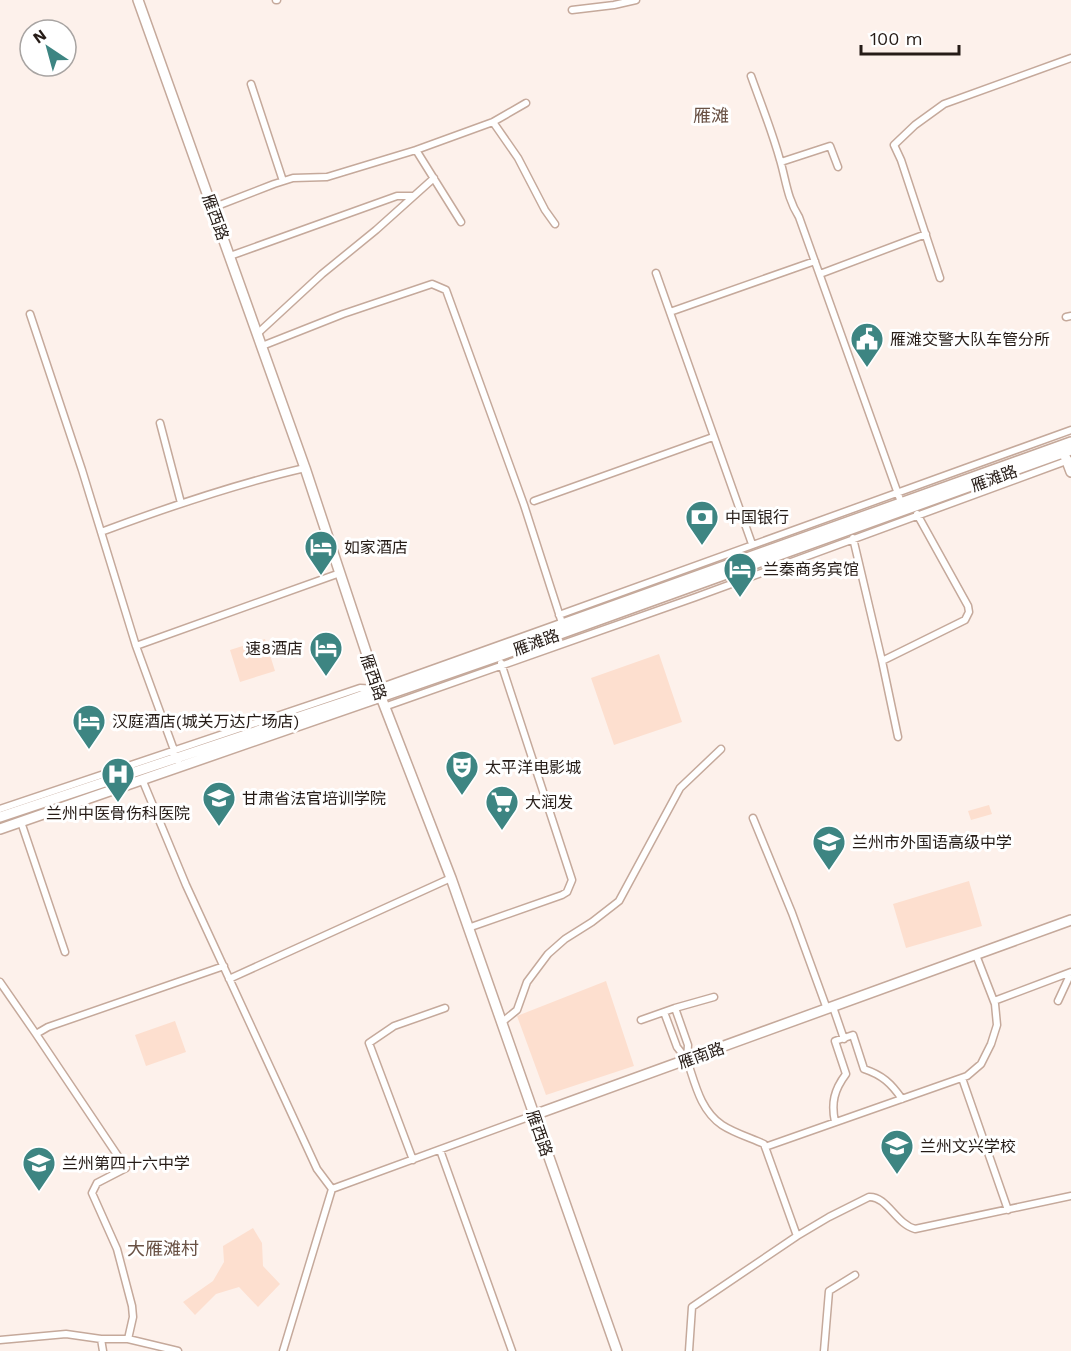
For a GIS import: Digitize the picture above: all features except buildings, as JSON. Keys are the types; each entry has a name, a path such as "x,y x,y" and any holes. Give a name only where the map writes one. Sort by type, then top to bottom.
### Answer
{"main road":[{"name":"雁西路","path":"138,0 305,468 381,698 452,878 617,1351"},
{"name":"雁滩路","path":"0,817 178,758 500,660 562,624 1068,452"},
{"path":"1068,452 1071,472"},
{"name":"雁滩路","path":"381,698 562,624 776,548 903,507"},
{"name":"雁滩路","path":"0,829 142,779 178,758"},
{"name":"雁南路","path":"534,1115 1071,920"}],"street":[{"path":"572,10 636,0"},
{"path":"940,278 894,145 915,125 945,104 1071,58"},
{"path":"751,76 781,162 783,178 793,207 800,217 903,507"},
{"path":"251,84 284,181"},
{"path":"212,208 293,178 327,177 416,150 493,122 526,103"},
{"path":"493,122 518,158 545,210 555,224"},
{"path":"781,162 830,146 838,167"},
{"path":"416,150 461,222"},
{"path":"257,334 322,274 434,178"},
{"path":"230,256 397,196 414,196"},
{"path":"820,274 926,234"},
{"path":"670,312 815,261"},
{"path":"656,273 752,544"},
{"path":"262,346 343,314 432,284 446,290 524,505 562,624"},
{"path":"0,809 178,758 136,646 53,379 30,314"},
{"path":"160,423 181,503"},
{"name":"雁滩路","path":"562,624 752,544 1071,430"},
{"path":"1057,435 1068,452"},
{"path":"534,501 713,437"},
{"name":"雁滩路","path":"500,660 696,597 917,514 1068,452"},
{"path":"101,532 252,480 305,468"},
{"path":"882,661 939,634 965,620 968,615 968,606 917,514"},
{"path":"771,537 776,548"},
{"path":"853,538 898,737"},
{"path":"136,646 340,573"},
{"path":"468,928 562,895 567,892 572,880 500,660"},
{"path":"501,1023 521,1005 527,982 548,954 565,939 619,901 680,788 721,749"},
{"path":"142,779 186,885 317,1169 332,1189 283,1351"},
{"path":"753,818 844,1039"},
{"path":"21,822 65,952"},
{"path":"229,979 452,878"},
{"path":"765,1147 962,1078 981,1064 997,1025 994,1001 976,955"},
{"path":"36,1034 48,1027 224,966"},
{"path":"994,1001 1071,973"},
{"path":"1058,1001 1071,973"},
{"path":"0,982 126,1168 97,1183 92,1193 117,1249 132,1306 133,1317 128,1339"},
{"path":"641,1020 714,997"},
{"path":"413,1160 369,1043 394,1026 445,1008"},
{"path":"675,1008 688,1045 687,1060"},
{"path":"664,1012 677,1047 687,1060 703,1105 712,1117 723,1126 764,1144 796,1236"},
{"path":"835,1122 834,1097 838,1085 846,1074 835,1041 854,1035 864,1069 880,1075 893,1085 902,1099"},
{"path":"962,1078 1008,1210"},
{"name":"雁南路","path":"332,1189 534,1115"},
{"path":"440,1150 512,1351"},
{"path":"689,1351 692,1307 796,1236 869,1197 876,1197 882,1201 901,1222 915,1229 1071,1196"},
{"path":"824,1351 829,1291 855,1275"},
{"path":"0,1340 66,1334 101,1339 128,1339 178,1351"},
{"path":"101,1339 103,1351"}],"shaded area":[{"path":"265,639 275,671 240,682 230,650"},
{"path":"659,654 682,722 614,745 591,678"},
{"path":"989,805 992,814 971,820 968,811"},
{"path":"969,881 982,926 906,948 893,904"},
{"path":"606,981 634,1066 546,1095 517,1016"},
{"path":"175,1021 186,1052 146,1066 135,1035"},
{"path":"253,1228 262,1243 263,1266 280,1284 258,1307 239,1287 216,1294 195,1315 183,1302 213,1281 224,1262 223,1246"}],"place":[{"name":"雁滩交警大队车管分所","path":"867,368"},
{"name":"中国银行","path":"702,546"},
{"name":"如家酒店","path":"321,576"},
{"name":"兰秦商务宾馆","path":"740,598"},
{"name":"速8酒店","path":"326,677"},
{"name":"汉庭酒店(城关万达广场店)","path":"89,750"},
{"name":"太平洋电影城","path":"462,796"},
{"name":"兰州中医骨伤科医院","path":"118,803"},
{"name":"甘肃省法官培训学院","path":"219,827"},
{"name":"大润发","path":"502,831"},
{"name":"兰州市外国语高级中学","path":"829,871"},
{"name":"兰州文兴学校","path":"897,1175"},
{"name":"兰州第四十六中学","path":"39,1192"}],"district":[{"name":"雁滩","path":"711,116"},
{"name":"大雁滩村","path":"163,1249"}]}
